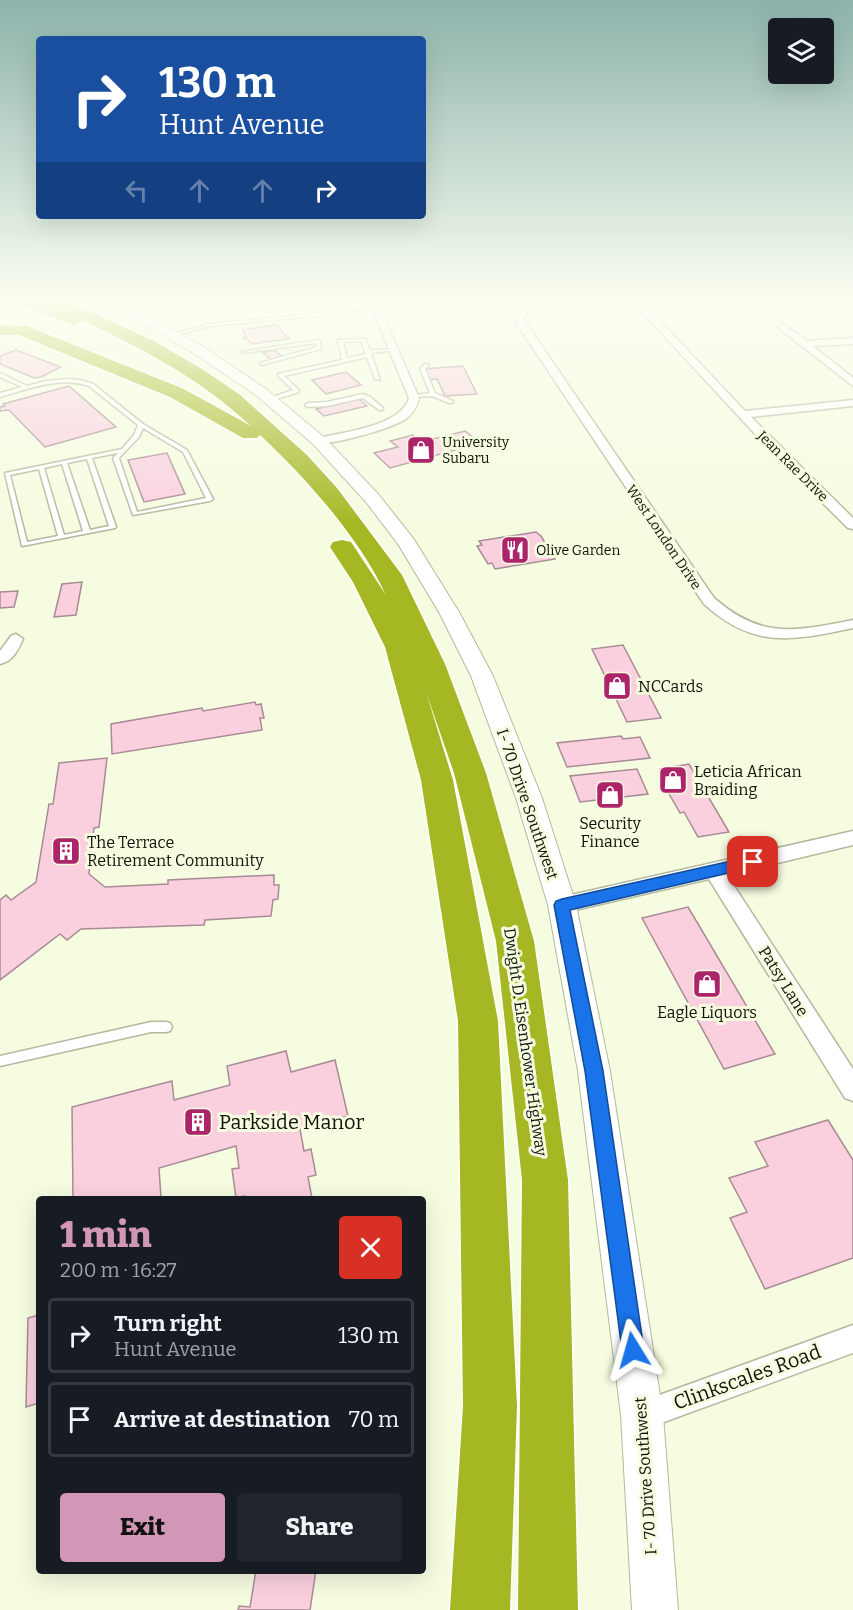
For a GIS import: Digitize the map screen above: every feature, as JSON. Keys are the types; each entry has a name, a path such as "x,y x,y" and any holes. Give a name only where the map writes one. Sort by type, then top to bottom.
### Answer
{"highway":[{"path":"136,376 177,393 250,434"},
{"path":"178,376 216,403 278,459 366,582 399,647 437,780 478,1021 490,1406 480,1610"},
{"name":"Dwight D. Eisenhower Highway","path":"200,376 232,398 299,460 329,493 388,575 430,664 470,773 515,941 545,1180 548,1610"}],"street":[{"name":"I- 70 Drive Southwest","path":"237,376 270,399 319,441 372,498 406,542 449,612 482,676 529,798 562,905 594,1071 642,1415 655,1610"},
{"path":"319,441 401,419 415,406 405,376"},
{"name":"West London Drive","path":"556,376 709,602 733,622 747,628 782,635 798,635 853,624"},
{"name":"Jean Rae Drive","path":"706,376 853,525"},
{"path":"742,415 853,403"},
{"path":"0,659 11,650 16,639"},
{"path":"562,905 853,838"},
{"name":"Patsy Lane","path":"714,871 853,1090"},
{"name":"Clinkscales Road","path":"642,1415 853,1339"}],"lane":[{"path":"2,376 28,388"},
{"path":"270,399 297,391 281,376"},
{"path":"425,376 433,394"},
{"path":"0,395 61,380 83,381 141,425 185,451 210,499 135,514 116,458 137,436 141,425"},
{"path":"413,396 433,394 451,402"},
{"path":"308,405 327,404 363,396 381,409"},
{"path":"89,457 113,527 24,545 7,474 64,462 89,457 124,450"},
{"path":"64,462 87,532"},
{"path":"41,467 61,537"},
{"path":"0,1061 151,1027 166,1027"}],"building":[{"path":"328,376 351,376 361,385 326,394 312,380"},
{"path":"427,376 468,376 477,394 445,396 437,379 429,380"},
{"path":"69,386 116,427 45,447 9,410 0,411 0,407 5,406 3,404"},
{"path":"359,399 367,406 324,416 316,409"},
{"name":"University Subaru","path":"465,431 481,443 390,468 374,453 398,447 390,441 413,435 421,442"},
{"path":"167,453 185,494 144,502 128,460"},
{"name":"Olive Garden","path":"536,532 555,559 495,569 492,563 488,564 477,546 482,545 479,541"},
{"path":"82,582 76,615 54,617 62,584"},
{"path":"18,591 14,607 0,608 0,592"},
{"path":"623,645 661,718 627,722 592,649"},
{"path":"255,702 256,705 261,704 264,718 260,718 262,730 112,754 111,724 202,708 203,711"},
{"path":"621,736 623,739 640,737 650,758 567,767 557,743"},
{"name":"The Terrace Retirement Community","path":"107,758 99,827 94,828 89,874 105,887 168,884 168,880 274,875 274,885 279,885 278,899 273,900 271,916 205,920 204,925 81,929 67,940 60,934 0,980 0,900 6,895 11,900 36,882 49,804 53,804 59,763"},
{"path":"689,764 729,832 698,837 684,812 680,813 668,792 672,791 660,769"},
{"path":"637,769 648,794 580,802 570,776"},
{"path":"688,907 775,1054 724,1069 642,918"},
{"name":"Parkside Manor","path":"286,1051 291,1072 335,1060 348,1116 300,1129 304,1151 311,1149 316,1175 308,1177 312,1196 236,1196 232,1169 239,1168 236,1146 159,1168 161,1196 73,1196 72,1107 172,1081 174,1100 230,1085 227,1066"},
{"path":"828,1120 853,1160 853,1258 765,1289 730,1218 747,1212 729,1178 768,1166 755,1142"},
{"path":"36,1316 36,1404 26,1407 28,1318"},
{"path":"255,1574 315,1574 310,1610 238,1610 239,1606 250,1607"}],"place":[{"name":"University Subaru","path":"421,450"},
{"name":"Olive Garden","path":"515,550"},
{"name":"NCCards","path":"617,686"},
{"name":"Leticia African Braiding","path":"673,780"},
{"name":"Security Finance","path":"610,795"},
{"name":"The Terrace Retirement Community","path":"66,851"},
{"name":"Eagle Liquors","path":"707,984"},
{"name":"Parkside Manor","path":"198,1122"}],"route":[{"path":"633,1350 594,1071 562,905 753,862"}]}
